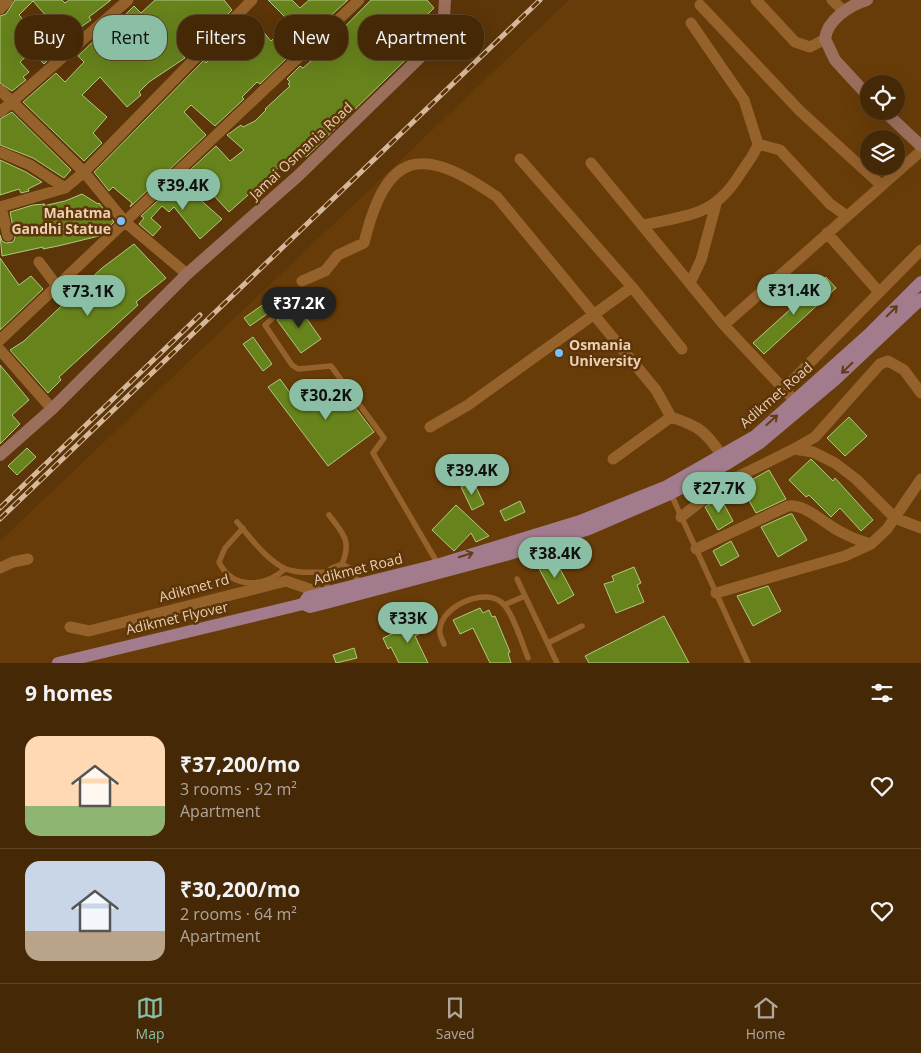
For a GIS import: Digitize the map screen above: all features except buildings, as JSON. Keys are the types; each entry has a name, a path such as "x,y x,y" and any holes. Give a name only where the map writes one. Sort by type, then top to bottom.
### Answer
{"main road":[{"name":"Adikmet Road","path":"669,490 755,436 869,334 921,282"},
{"name":"Adikmet Road","path":"299,604 310,607 318,605 439,569 669,490 760,444 835,380 921,299"},
{"name":"Adikmet Road","path":"299,604 308,597 439,569"},
{"name":"Adikmet Flyover","path":"58,663 299,604"}],"street":[{"path":"0,9 8,0"},
{"path":"0,112 128,0"},
{"path":"8,236 0,207 65,188 84,172 252,0"},
{"path":"0,340 359,0"},
{"name":"Jamai Osmania Road","path":"0,455 52,409 188,274 299,176 443,35 445,0"},
{"path":"756,0 795,42 810,47 825,39"},
{"path":"832,0 844,11"},
{"path":"860,87 835,60 825,39 828,27 844,11 867,0"},
{"path":"700,5 800,111 881,185"},
{"path":"644,225 692,214 716,204 733,186 758,144 744,100 691,23"},
{"path":"0,90 10,102 84,172 125,222 188,274"},
{"path":"894,120 921,146"},
{"path":"758,144 780,150 830,204 847,216"},
{"path":"724,324 921,150"},
{"path":"0,152 30,165 65,188"},
{"path":"520,159 632,287 682,348"},
{"path":"302,281 325,271 338,255 364,243 372,210 386,184 398,171 414,163 428,163 449,169 475,181 497,197 656,390 671,417 696,425 712,440 722,456"},
{"path":"591,163 724,324 794,400"},
{"path":"690,282 701,260 716,204"},
{"path":"827,233 879,292"},
{"path":"784,389 921,250"},
{"path":"39,262 57,286"},
{"path":"430,427 468,406 632,287"},
{"path":"0,350 52,409"},
{"path":"681,517 723,484 815,437 880,364 888,361 904,370 921,394"},
{"path":"613,459 671,417"},
{"path":"794,449 813,452 835,463 856,480 895,518 921,527"},
{"path":"716,593 845,556 871,544 887,529 921,479"},
{"path":"696,549 788,506 795,505 805,508 840,532 871,544"},
{"path":"0,568 12,562 28,559"},
{"name":"Adikmet rd","path":"70,628 89,631 286,581 327,593"}],"lane":[{"path":"280,311 265,325 292,365 298,369 331,366 384,438 373,453 439,569"},
{"path":"669,490 748,663"},
{"path":"237,522 272,560 285,569 296,572 326,572 342,564 347,552 347,542 329,515"},
{"path":"243,528 225,548 219,562 224,572 234,580 247,584 277,576 285,569"},
{"path":"342,564 353,570 359,585"},
{"path":"326,572 324,578 327,593"},
{"path":"517,579 548,643 555,662"},
{"path":"444,644 439,630 442,620 459,604 474,598 490,596 504,605 528,658"},
{"path":"504,605 525,596"},
{"path":"548,643 582,626"}],"shaded area":[{"name":"Osmania University","path":"569,0 921,0 921,663 0,663 0,541"}],"railway":[{"path":"0,519 540,0"},
{"path":"0,508 200,315"}],"place":[{"name":"Mahatma Gandhi Statue","path":"121,221"},
{"name":"Osmania University","path":"559,353"}]}
